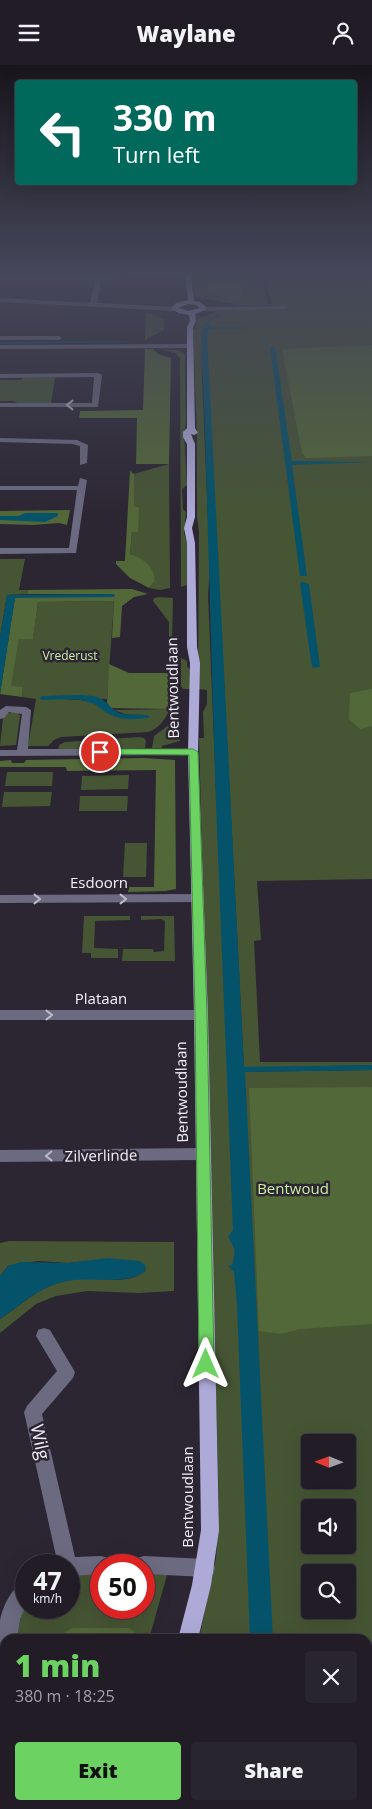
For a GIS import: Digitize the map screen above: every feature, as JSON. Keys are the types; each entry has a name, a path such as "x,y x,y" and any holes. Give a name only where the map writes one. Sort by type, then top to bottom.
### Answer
{"main road":[{"name":"Bentwoudlaan","path":"190,355 191,428 194,432 194,437 191,444 191,517 188,530 191,543 192,647 195,691 193,752 201,1015 210,1530 206,1568 198,1607 190,1634"}],"street":[{"path":"0,376 98,375 95,405 0,405"},
{"path":"0,439 74,442 84,445 83,463"},
{"path":"0,488 82,484 73,551 0,551"},
{"path":"0,716 6,709 26,710 22,753"},
{"path":"0,753 193,752"},
{"name":"Esdoorn","path":"0,899 198,898"},
{"name":"Plataan","path":"0,1015 201,1015"},
{"name":"Zilverlinde","path":"0,1157 202,1154"},
{"name":"Wilg","path":"44,1336 68,1373 33,1412 65,1554"},
{"path":"155,1566 206,1568"},
{"path":"5,1626 15,1606"}],"green space":[{"path":"145,355 163,355 171,358 169,464 136,464 137,418 79,418 80,411 143,410"},
{"path":"177,355 185,355 186,422 184,432 187,485 182,489 183,509 186,512 184,533 187,543 187,585 181,587 180,358"},
{"name":"Bentwoud","path":"194,355 201,355 210,569 208,594 228,1084 245,1072 372,1070 372,1634 200,1634 216,1558 219,1510 199,738 204,738 203,712 207,704 207,690 198,689 199,532 197,517 197,433"},
{"path":"201,355 372,355 372,879 257,881 261,940 254,941 260,1062 372,1062 372,1065 244,1068 214,489"},
{"path":"283,355 372,355 372,456 306,458 302,453"},
{"path":"23,377 55,378 51,403 20,404 13,401 0,401 0,380 21,380"},
{"path":"169,464 170,588 160,590 149,588 155,581 152,571 143,561 130,554 132,532 138,531 138,521 134,506 134,474"},
{"path":"130,471 134,474 134,506 139,508 138,532 132,532 130,554 140,558 153,571 155,581 149,588 130,578 116,564 116,561 125,561"},
{"path":"70,510 67,525 59,523 33,525 0,524 0,520 16,519 26,513 19,516 0,516 0,511"},
{"path":"0,559 25,559 19,590 28,590 27,594 7,595 0,637"},
{"path":"132,589 148,594 134,597 122,606 120,637 112,638 114,601 38,602 33,639 19,639 11,686 23,687 22,697 0,694 15,597 114,596 114,594 27,594 28,590"},
{"path":"154,598 173,598 172,638 169,638 169,622 153,601"},
{"name":"Vrederust","path":"114,601 107,699 41,698 81,700 97,704 111,715 143,714 125,714 113,710 170,709 166,716 158,726 148,732 61,737 54,740 48,746 28,746 36,699 22,697 23,687 10,687 19,639 33,638 38,602"},
{"path":"181,658 187,661 187,666 191,671 191,689 183,689 181,686"},
{"path":"109,664 129,673 171,673 170,709 111,708 107,703"},
{"path":"372,689 372,726 360,729 349,719 350,693"},
{"path":"18,713 20,716 16,745 0,746 3,718 6,714"},
{"path":"174,721 179,723 180,741 162,746 162,748 152,748 154,736"},
{"path":"140,737 146,741 145,748 58,750 59,745 65,742"},
{"path":"143,758 175,760 176,889 128,892 129,887 154,887 156,770 67,771 66,767 0,767 0,761 11,760 12,763 24,763 26,760"},
{"path":"7,772 53,772 52,786 5,786"},
{"path":"129,775 128,789 81,790 82,776"},
{"path":"4,792 52,792 50,806 2,807"},
{"path":"80,796 128,796 127,811 79,811"},
{"path":"125,843 147,843 146,877 123,877"},
{"path":"84,916 130,916 130,920 95,921 94,948 118,949 118,958 91,958 91,953 82,953"},
{"path":"141,916 174,916 175,961 122,961 123,949 164,951 165,921 161,919 141,920"},
{"name":"Bentwoud","path":"372,1087 372,1324 300,1329 281,1334 259,1331 249,1088"},
{"path":"9,1241 174,1242 174,1291 139,1293 87,1291 56,1296 36,1304 0,1333 0,1319 43,1289 52,1285 62,1281 82,1278 116,1280 139,1275 87,1261 68,1263 38,1261 8,1266 0,1276 0,1243"},
{"path":"81,1574 90,1574 90,1619 155,1619 150,1634 17,1634 19,1619 80,1619"},
{"path":"155,1574 167,1575 155,1618"},
{"path":"72,1628 129,1628 137,1634 64,1634"}],"water":[{"path":"202,355 208,355 244,1067 372,1065 372,1070 245,1072 273,1634 250,1634 237,1305 234,1272 228,1266 232,1265 234,1253 228,1237 233,1230 215,778"},
{"path":"271,355 276,355 292,461 372,462 292,465 307,576 300,576"},
{"path":"26,513 58,513 58,516 45,522 0,520 0,516 19,516"},
{"path":"300,583 309,584 320,667 313,668 311,662"},
{"path":"115,594 114,597 15,598 0,694 0,637 7,595"},
{"path":"77,695 97,697 119,713 145,715 149,716 149,718 120,718 83,700 42,700 40,698 42,696"},
{"path":"108,1258 140,1261 145,1265 146,1271 137,1276 117,1280 73,1280 63,1282 45,1288 0,1319 0,1276 8,1266 21,1262 68,1263"}],"route":[{"path":"100,752 193,752 201,1015 206,1364"}]}
